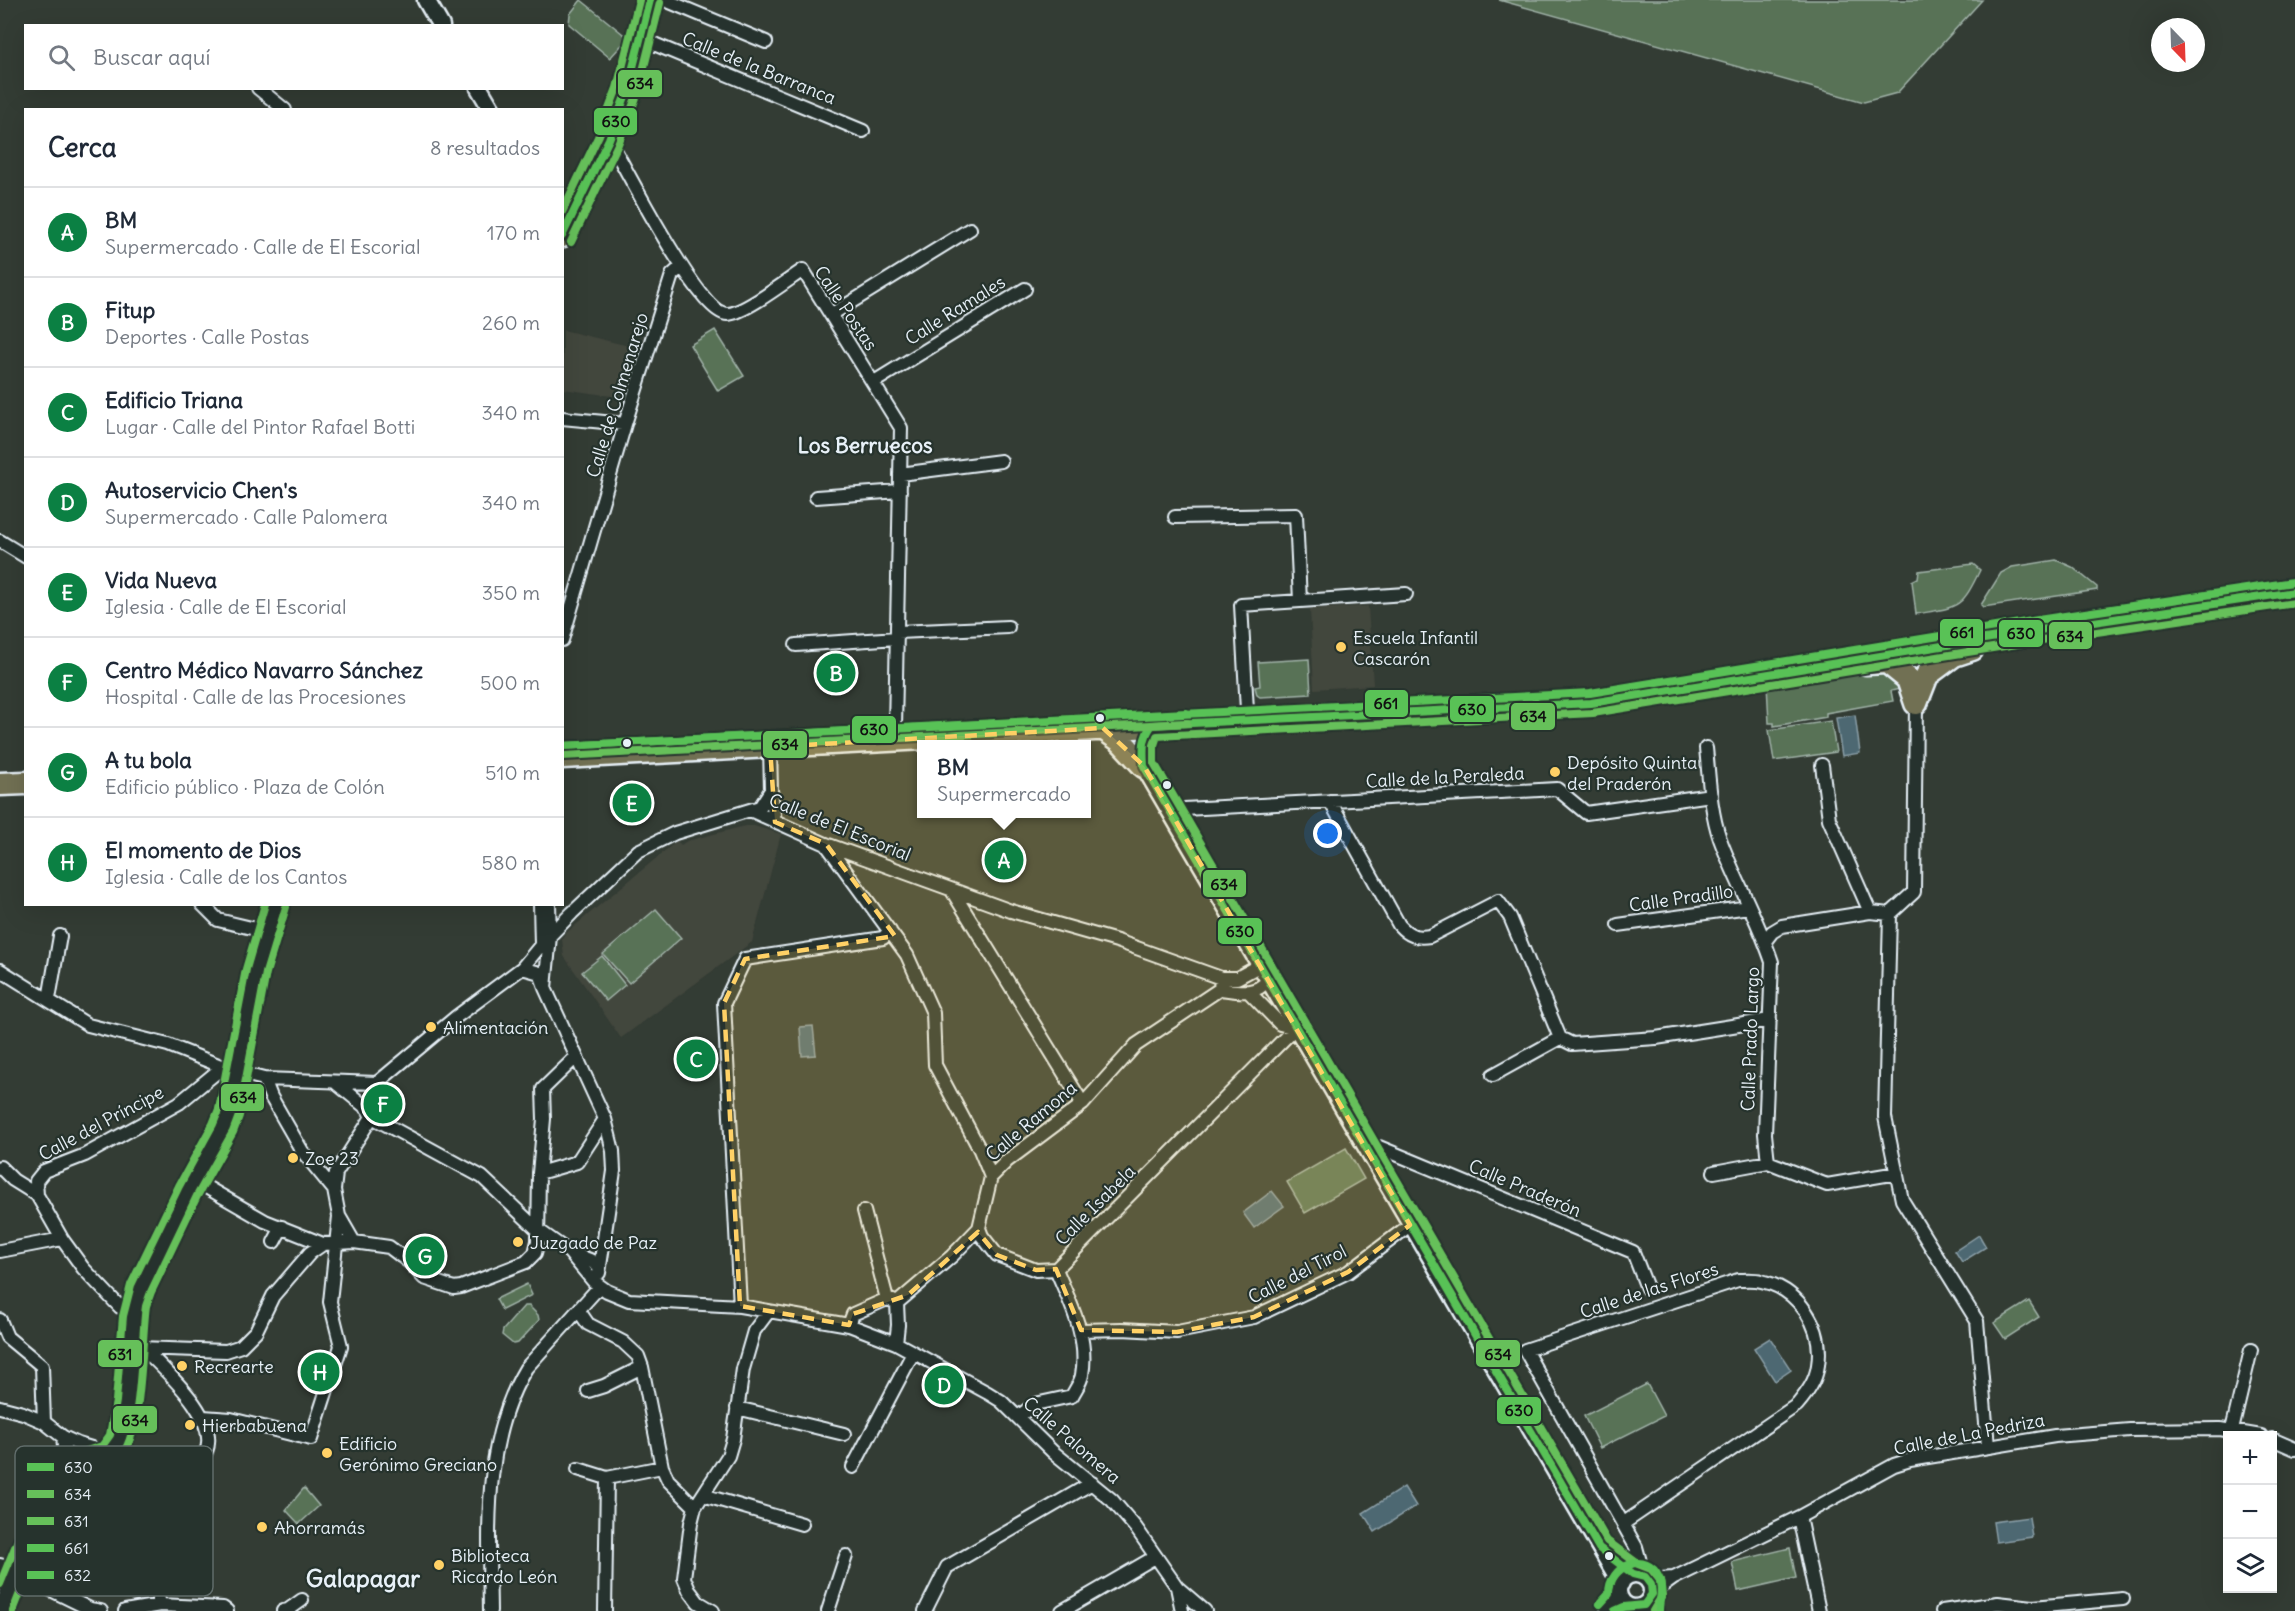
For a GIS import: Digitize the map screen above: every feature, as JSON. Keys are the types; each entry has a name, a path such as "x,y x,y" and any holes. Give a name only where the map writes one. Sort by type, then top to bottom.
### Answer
{"highway":[{"path":"564,746 1521,695 1594,688 2295,579"},
{"path":"564,757 1591,703 1816,665 2295,592"},
{"path":"1916,703 1927,675 1954,655 2040,630"},
{"path":"1816,665 1887,663 1908,679 1916,703"},
{"path":"1143,766 1142,740 1152,725"},
{"path":"1103,728 1121,741 1143,766"},
{"path":"0,771 24,770"},
{"path":"0,784 24,783"}],"main road":[{"path":"426,0 440,24"},
{"path":"565,225 609,139 627,91 642,39 650,0"},
{"path":"480,90 491,108"},
{"path":"1143,766 1599,1548 1634,1596"},
{"path":"118,1446 137,1348 134,1316 141,1288 194,1180 223,1128 232,1101 230,1069 275,906"},
{"path":"2,1611 8,1569 15,1556"}],"street":[{"path":"665,0 766,42"},
{"name":"Calle de la Barranca","path":"642,39 863,130"},
{"path":"260,90 283,108"},
{"name":"Calle Postas","path":"609,139 681,267 710,305 719,312 728,314 741,310 803,270 901,428 895,728"},
{"path":"832,314 970,229"},
{"name":"Calle de Colmenarejo","path":"564,633 625,424 672,275 681,267"},
{"name":"Calle Ramales","path":"874,382 1025,288"},
{"path":"564,418 625,424"},
{"path":"900,474 1001,461"},
{"path":"816,497 900,491"},
{"path":"1175,517 1296,515 1300,601"},
{"path":"0,542 24,556"},
{"path":"1247,710 1241,604 1406,594"},
{"path":"796,645 1008,627"},
{"path":"1916,703 1914,892 1890,914 1885,1117 1902,1200 1977,1321 1988,1446"},
{"path":"770,747 771,790 775,822"},
{"name":"Calle Prado Largo","path":"1706,748 1711,795 1719,837 1772,962 1765,1134 1768,1162"},
{"path":"1822,765 1829,819 1870,912"},
{"name":"Calle de la Peraleda","path":"1172,816 1184,809 1557,789 1586,813 1711,795"},
{"path":"750,810 760,807 771,790"},
{"path":"1330,801 1399,925 1407,934 1418,938 1430,936 1498,901 1510,917 1560,1038 1572,1044 1656,1038 1770,1020"},
{"name":"Calle de El Escorial","path":"335,1082 377,1083 456,1017 522,968 545,940 638,851 675,833 750,810 826,844 1011,911 1144,950 1220,984"},
{"path":"826,844 907,955 933,1013 935,1065 980,1150 991,1177"},
{"path":"951,889 1083,1104"},
{"path":"204,906 218,920 268,932"},
{"path":"540,906 545,940"},
{"path":"545,988 545,940 549,906"},
{"name":"Calle Pradillo","path":"1618,925 1749,907"},
{"path":"1765,941 1772,932 1782,926 1870,912 1890,914"},
{"path":"740,1306 724,1003 745,959 883,938 890,931"},
{"path":"49,999 60,936"},
{"path":"490,1611 489,1522 494,1455 517,1382 526,1368 600,1286 599,1267 614,1171 613,1151 605,1119 540,973 522,968"},
{"path":"0,970 88,1025 168,1045 230,1069 264,1079 335,1082 368,1108 372,1117 482,1177 538,1230 564,1249 600,1286 629,1300 740,1306 849,1324 896,1343 913,1353 853,1467"},
{"path":"1220,984 1237,978 1263,974 1262,988 1249,992"},
{"path":"1220,984 1249,992 1280,1024 1295,1028"},
{"name":"Calle Ramona","path":"979,1228 991,1177 1007,1161 1083,1104 1136,1045 1220,984"},
{"name":"Calle Isabela","path":"1018,1417 1035,1404 1072,1396 1082,1377 1081,1330 1056,1269 1295,1028"},
{"path":"1493,1075 1560,1038"},
{"path":"526,1262 535,1252 538,1241 539,1173 544,1119 543,1089 576,1057"},
{"name":"Calle del Príncipe","path":"37,1195 36,1181 44,1171 85,1155 179,1103 230,1069"},
{"path":"264,1079 270,1097 302,1151 334,1190"},
{"path":"354,1242 339,1216 334,1190 336,1173 372,1117"},
{"path":"539,1173 577,1162 605,1119"},
{"name":"Calle Praderón","path":"1368,1153 1379,1147 1633,1252 1647,1288"},
{"path":"1714,1172 1768,1162 1827,1185 1897,1173"},
{"path":"0,1167 14,1180 37,1195 62,1239 83,1268 120,1307 134,1316"},
{"path":"194,1180 265,1221 282,1227 329,1243 354,1242 389,1247 409,1262 424,1278 454,1288 564,1249 591,1260 599,1267"},
{"path":"864,1211 898,1325 896,1343"},
{"path":"203,1417 231,1419 311,1439 341,1346 330,1302 329,1243 339,1216"},
{"name":"Calle del Tirol","path":"1081,1330 1122,1329 1177,1332 1254,1317 1348,1272 1410,1225"},
{"path":"274,1242 282,1227"},
{"path":"849,1324 853,1314 892,1301 952,1256 979,1228 982,1236 997,1254 1036,1270 1056,1269"},
{"path":"0,1251 62,1239"},
{"path":"137,1348 226,1351 241,1346 256,1331 273,1296 310,1253 329,1243"},
{"name":"Calle de las Flores","path":"1624,1523 1797,1406 1811,1387 1818,1366 1819,1343 1813,1321 1800,1303 1782,1289 1761,1281 1738,1280 1525,1350 1624,1523 1640,1559 1641,1565 1634,1596"},
{"path":"579,1311 588,1324 623,1342 638,1356 662,1467 668,1480 695,1508"},
{"path":"709,1611 698,1602 684,1578 691,1523 695,1508 728,1456 733,1439 743,1369 754,1331 769,1311"},
{"path":"0,1320 4,1339 42,1366 44,1422"},
{"path":"137,1348 169,1375 203,1417 210,1436 208,1446"},
{"path":"2232,1430 2251,1350"},
{"name":"Calle Palomera","path":"913,1353 988,1393 1018,1417 1053,1452 1092,1482 1124,1514 1177,1587 1205,1611"},
{"path":"588,1391 604,1386 642,1367"},
{"path":"0,1407 44,1422 63,1437 89,1446"},
{"path":"737,1407 844,1434"},
{"name":"Calle de La Pedriza","path":"1607,1611 1799,1517 1894,1465 1910,1460 2055,1436 2190,1428 2237,1431"},
{"path":"63,1437 64,1446"},
{"path":"2277,1440 2295,1449"},
{"path":"578,1469 607,1478 662,1467"},
{"path":"605,1611 607,1478"},
{"path":"931,1609 947,1567 1092,1482"},
{"path":"703,1495 802,1524"},
{"path":"1799,1517 1819,1611"},
{"path":"828,1611 846,1556"},
{"path":"1062,1611 1155,1557"},
{"name":"Calle Palomera","path":"1177,1587 1182,1611"},
{"path":"62,1596 90,1610 101,1611"},
{"path":"158,1596 160,1605"},
{"path":"1942,1611 1998,1603 2033,1607 2123,1599"},
{"path":"283,1611 302,1600"},
{"path":"125,1611 160,1605 184,1609 223,1608 227,1611"}],"highlighted area":[{"path":"1103,728 1144,766 1410,1225 1348,1272 1254,1317 1177,1332 1081,1330 1056,1269 1036,1270 997,1255 978,1232 908,1295 853,1314 849,1325 740,1306 724,1003 745,959 895,936 826,844 775,822 770,747"}],"shaded area":[{"path":"564,330 641,349 626,398 564,389"},
{"name":"Escuela Infantil Cascarón","path":"1368,606 1373,685 1314,689 1310,609"},
{"path":"745,826 754,826 781,834 752,942 621,1038 564,956 562,939 566,933 677,841 681,845 687,841"}],"green space":[{"path":"581,0 628,38 610,58 569,24 570,14"},
{"path":"1499,0 1982,0 1897,93 1864,102"},
{"path":"715,330 744,376 718,391 690,345"},
{"path":"2056,560 2072,567 2097,587 2097,590 1983,607 1981,605 2001,573 2012,567"},
{"path":"1973,564 1980,570 1962,600 1950,608 1916,614 1912,581 1918,578 1919,571"},
{"path":"1309,659 1311,694 1260,697 1257,695 1255,687 1260,686 1258,662"},
{"path":"1880,670 1904,688 1891,691 1893,701 1826,713 1826,717 1774,726 1774,723 1769,723 1767,684"},
{"path":"1831,721 1836,752 1774,761 1769,730"},
{"path":"656,909 681,938 629,983 603,954"},
{"path":"602,956 625,985 606,1001 582,972"},
{"path":"1346,1148 1364,1179 1305,1213 1287,1182"},
{"path":"527,1284 532,1295 502,1310 496,1299"},
{"path":"2029,1301 2039,1317 2005,1339 1994,1323"},
{"path":"524,1306 529,1306 538,1315 539,1320 518,1343 513,1344 502,1335 503,1330"},
{"path":"1647,1384 1664,1416 1600,1448 1584,1416"},
{"path":"304,1488 319,1506 299,1524 286,1510"},
{"path":"1790,1548 1796,1578 1738,1591 1732,1562"}],"water":[{"path":"1855,715 1860,753 1842,756 1836,718"},
{"path":"813,1026 816,1055 802,1056 800,1027"},
{"path":"1272,1191 1284,1206 1254,1228 1243,1213"},
{"path":"1979,1235 1986,1247 1962,1262 1955,1251"},
{"path":"1770,1338 1791,1370 1775,1381 1754,1348"},
{"path":"1404,1487 1416,1506 1375,1532 1363,1513"},
{"path":"2029,1517 2032,1537 1996,1542 1993,1522"}],"transit line":[{"name":"631","path":"564,208 599,135 617,88 639,0"},
{"name":"630","path":"564,232 609,139 627,91 650,0"},
{"name":"634","path":"571,242 618,144 637,95 660,3"},
{"name":"661","path":"564,746 1590,693 2038,620 2293,582"},
{"name":"630","path":"1615,1611 1624,1607 1644,1605 1652,1594 1651,1585 1645,1577 1633,1574 1599,1548 1144,766 1144,744 1152,725 1591,703 2040,630 2295,592"},
{"name":"634","path":"1653,1611 1662,1596 1660,1580 1651,1569 1638,1564 1607,1541 1154,763 1154,745 1157,736 1593,713 2042,640 2295,603"},
{"name":"630","path":"564,746 1186,713"},
{"name":"634","path":"564,756 1187,723"},
{"name":"631","path":"102,1446 110,1435 116,1401 123,1316 131,1285 219,1109 246,969 264,906"},
{"name":"634","path":"127,1446 137,1410 146,1306 197,1196 233,1132 239,1116 266,973 286,907"},
{"name":"631","path":"0,1584 15,1547"},
{"name":"632","path":"1600,1604 1609,1594 1610,1584 1615,1575 1621,1569 1638,1563 1654,1569 1659,1578 1661,1590 1659,1611"},
{"name":"634","path":"13,1611 19,1596"}],"place":[{"name":"Escuela Infantil Cascarón","path":"1341,647"},
{"name":"Fitup","path":"836,673"},
{"name":"Depósito Quinta del Praderón","path":"1555,772"},
{"name":"Vida Nueva","path":"632,803"},
{"name":"BM","path":"1004,860"},
{"name":"Alimentación","path":"431,1027"},
{"name":"Edificio Triana","path":"696,1059"},
{"name":"Centro Médico Navarro Sánchez","path":"383,1104"},
{"name":"Zoe 23","path":"293,1158"},
{"name":"Juzgado de Paz","path":"518,1242"},
{"name":"A tu bola","path":"425,1256"},
{"name":"Recrearte","path":"182,1366"},
{"name":"El momento de Dios","path":"320,1372"},
{"name":"Autoservicio Chen's","path":"944,1385"},
{"name":"Hierbabuena","path":"190,1425"},
{"name":"Edificio Gerónimo Greciano","path":"327,1453"},
{"name":"Ahorramás","path":"262,1527"},
{"name":"Biblioteca Ricardo León","path":"439,1565"}],"district":[{"name":"Los Berruecos","path":"865,445"},
{"name":"Galapagar","path":"363,1578"}]}
